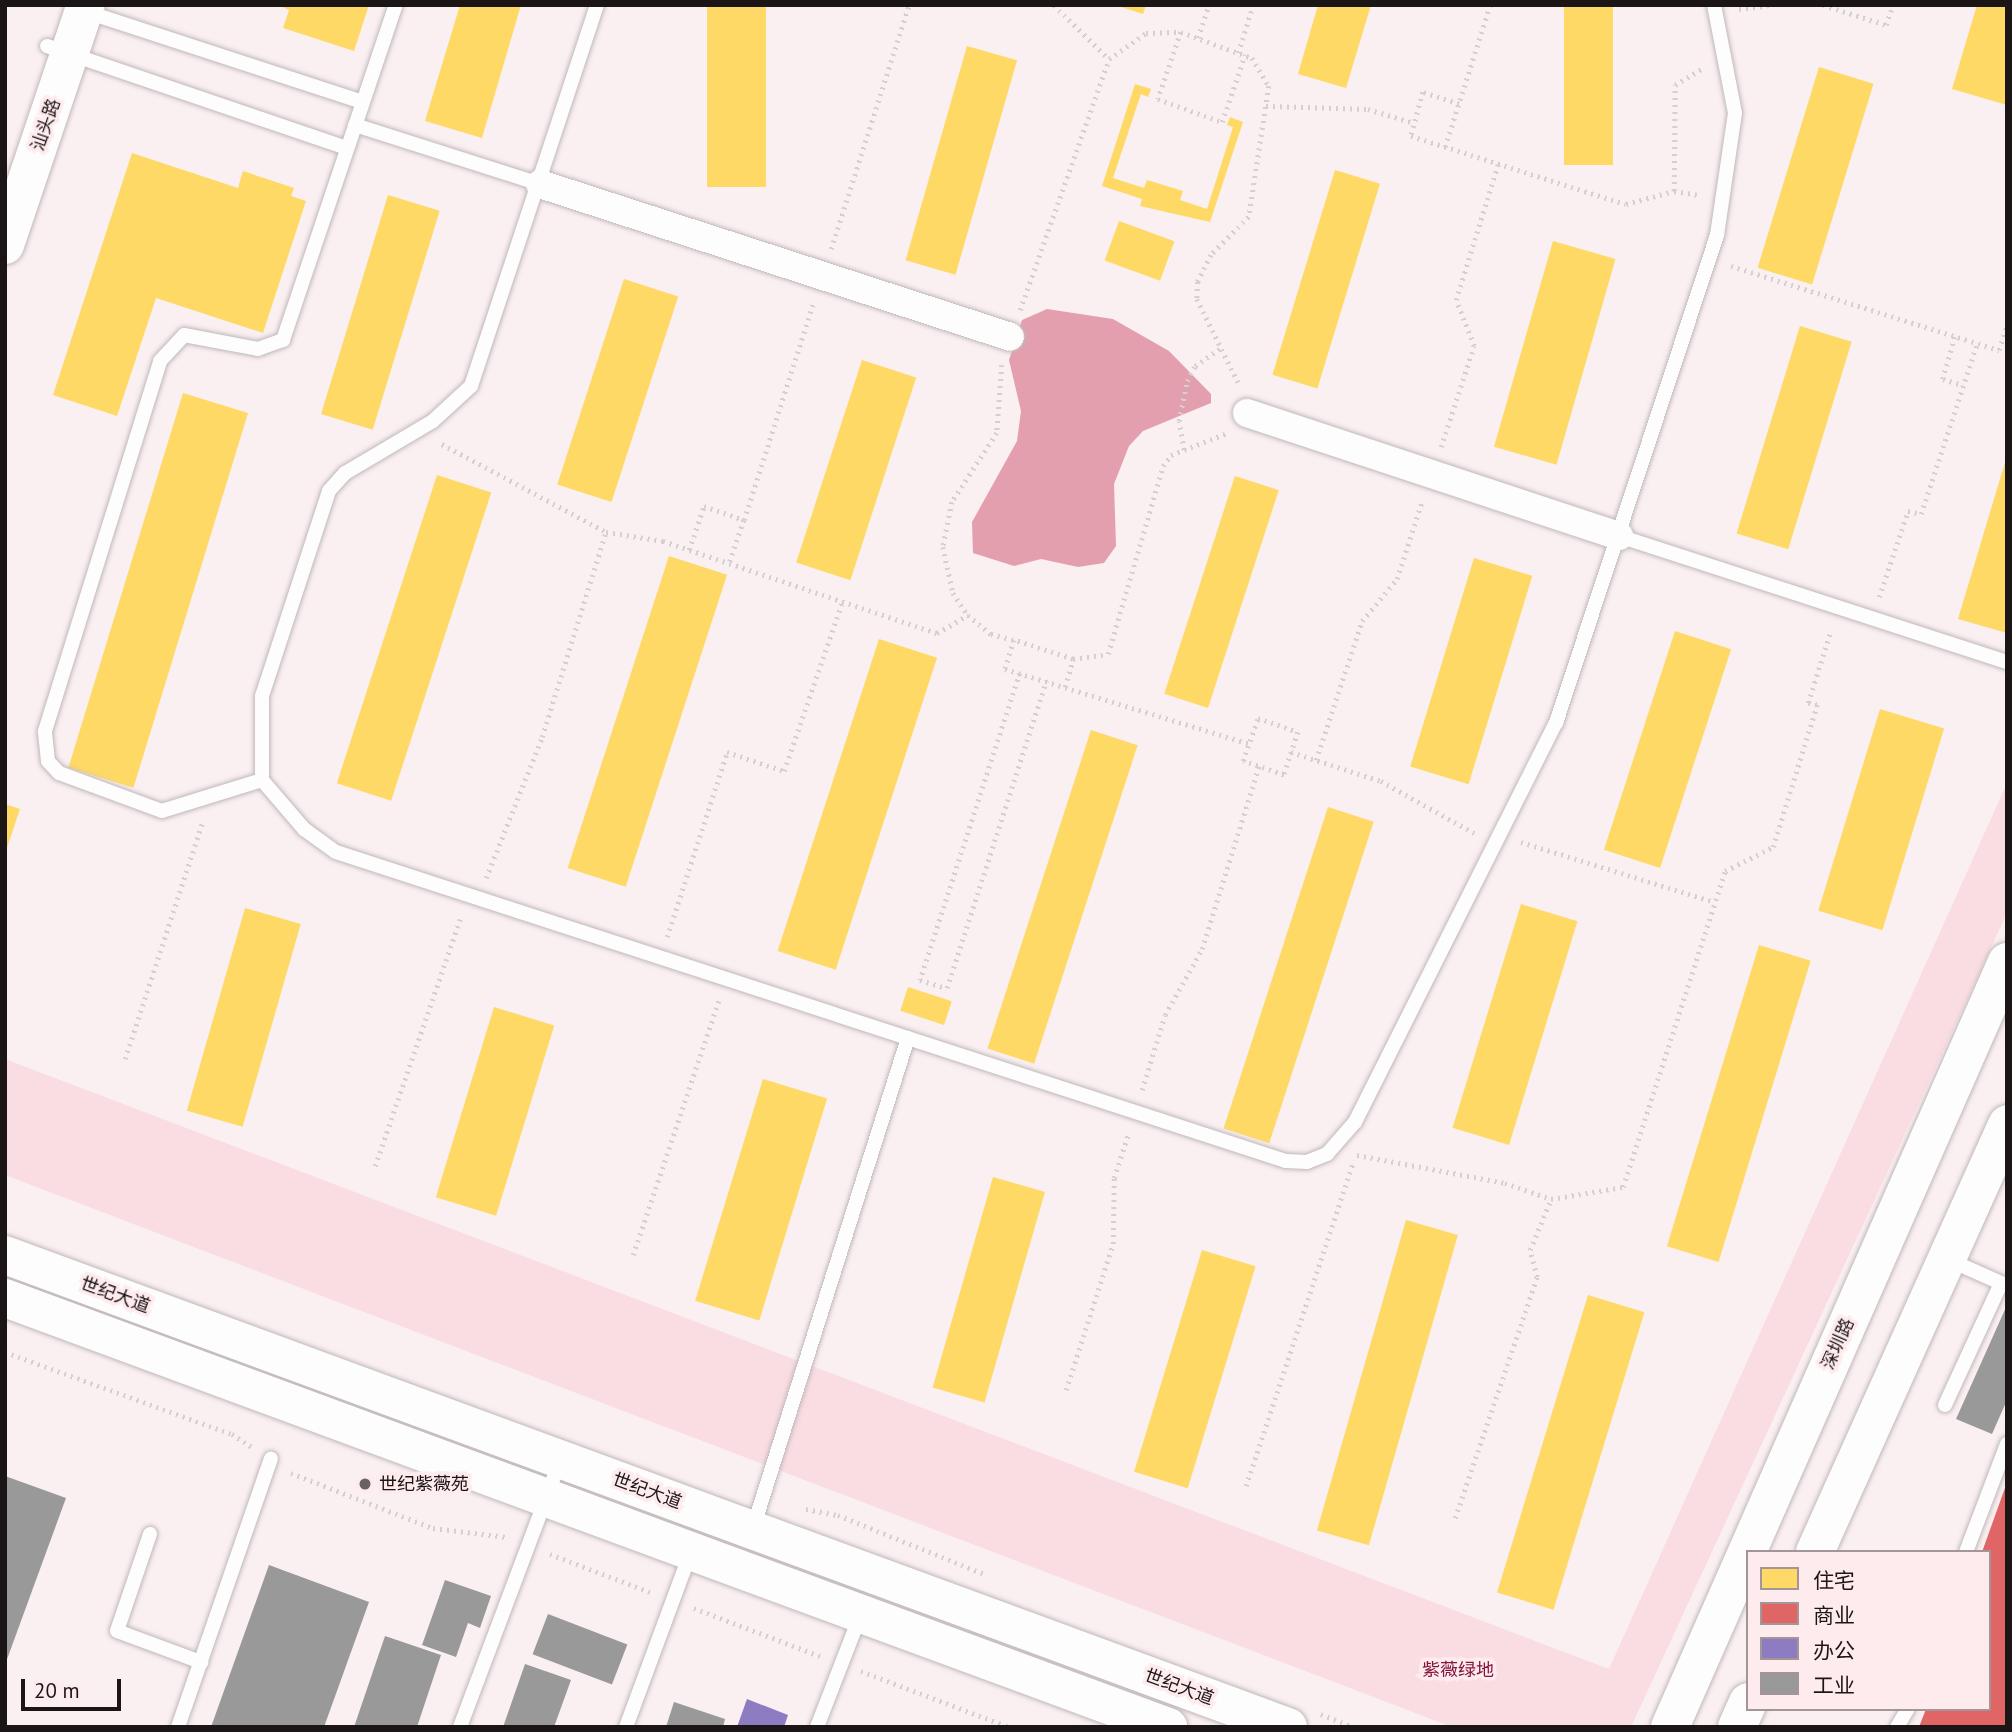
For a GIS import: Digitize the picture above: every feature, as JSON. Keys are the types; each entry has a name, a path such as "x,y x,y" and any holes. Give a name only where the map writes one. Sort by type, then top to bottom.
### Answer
{"street":[{"name":"汕头路","path":"5,171 59,50 75,7"},
{"name":"汕头路","path":"5,245 59,50"},
{"path":"540,184 1010,337"},
{"path":"1247,413 1619,536"},
{"name":"深圳路","path":"1748,1550 2007,962"},
{"path":"1816,1550 2007,1124"},
{"name":"世纪大道","path":"5,1255 1288,1727"},
{"path":"5,1298 692,1548 1168,1727"},
{"name":"深圳路","path":"1670,1727 1746,1554"},
{"path":"1737,1727 1746,1707"}],"lane":[{"path":"262,780 210,799 162,811 78,783 48,761 45,731 160,361 184,335 258,349 283,340 396,5"},
{"path":"597,5 471,386 416,431 345,473 330,491 262,696 262,780 304,829 335,852 1286,1161 1307,1162 1340,1142 1556,723 1710,260 1724,198 1735,113 1727,53 1716,8"},
{"path":"75,7 362,102"},
{"path":"59,50 347,148"},
{"path":"355,125 540,184"},
{"path":"1619,536 2007,662"},
{"path":"753,1530 908,1038"},
{"path":"1945,1405 2001,1283 1946,1259"},
{"path":"1967,1550 2007,1444"},
{"path":"178,1727 271,1459"},
{"path":"460,1727 561,1459"},
{"path":"150,1534 117,1631 201,1662"},
{"path":"626,1727 692,1548"},
{"path":"817,1727 862,1611"},
{"path":"1897,1727 1907,1711"}],"path":[{"path":"1054,5 1109,59"},
{"path":"1198,38 1209,5"},
{"path":"1238,53 1253,5"},
{"path":"1445,147 1490,5"},
{"path":"1716,8 1770,5"},
{"path":"1823,5 1886,25 1893,5"},
{"path":"1181,32 1158,99 1222,122 1245,55"},
{"path":"1181,32 1245,55 1264,69 1266,106 1249,217 1211,255 1198,282 1197,299 1246,397 1247,413 1238,428 1184,450 1163,466 1108,654 1073,659 991,634 968,615 946,571 946,520 997,433 1002,361 1109,59 1146,33 1181,32"},
{"path":"1674,191 1675,85 1727,53"},
{"path":"1459,104 1423,92 1411,135 1626,204 1674,191 1724,198"},
{"path":"1266,106 1368,109 1414,123"},
{"path":"1710,260 1999,350 2007,326"},
{"path":"1955,337 1942,379 1963,385"},
{"path":"1872,618 1908,511 1921,514 1977,344"},
{"path":"1184,450 1179,421 1195,366 1221,348"},
{"path":"416,431 606,532 689,550 937,633 968,615"},
{"path":"689,550 704,506 744,520 729,564"},
{"path":"375,1166 473,896 542,737 606,532"},
{"path":"660,957 727,752 784,771 842,603"},
{"path":"1340,1142 1356,1155 1505,1182 1551,1199 1623,1187 1725,871 1773,847 1817,705 1808,703 1839,607"},
{"path":"1014,640 1005,668 1250,744"},
{"path":"1065,687 1073,659"},
{"path":"1020,673 920,980 947,988 1046,681"},
{"path":"1258,718 1298,732 1291,752 1284,775 1243,761 1258,718"},
{"path":"1291,752 1381,781 1495,839 1715,902"},
{"path":"1066,1390 1113,1244 1114,1178 1165,1015 1202,949 1259,766"},
{"path":"125,1059 210,799"},
{"path":"633,1255 726,979"},
{"path":"1246,1486 1356,1155"},
{"path":"1455,1518 1537,1277 1530,1250 1551,1199"}],"green space":[{"name":"紫薇绿地","path":"2007,783 2007,913 1631,1727 1452,1727 5,1175 5,1059 1609,1669"}],"shaded area":[{"path":"1047,309 1113,319 1169,351 1211,394 1211,403 1143,431 1129,446 1114,484 1116,546 1104,563 1078,567 1041,559 1014,566 973,553 972,522 1017,441 1021,411 1009,360 1022,320"}],"building: 住宅":[{"path":"278,5 369,5 354,51 283,28 289,10"},
{"path":"460,5 521,5 482,138 425,121"},
{"path":"707,5 766,5 766,187 707,187"},
{"path":"1115,5 1146,5 1143,14"},
{"path":"1318,5 1371,5 1346,88 1298,74"},
{"path":"1564,5 1613,5 1613,165 1564,165"},
{"path":"1977,5 2007,5 2007,105 1952,89"},
{"path":"967,46 1017,60 956,275 906,260"},
{"path":"1819,67 1874,84 1812,284 1758,268"},
{"path":"1135,84 1151,89 1148,97 1141,94 1113,178 1144,188 1147,180 1183,191 1180,200 1207,209 1233,127 1227,125 1230,117 1243,122 1210,222 1140,206 1142,199 1102,186"},
{"path":"132,153 238,188 243,171 294,188 291,196 306,201 263,333 156,298 117,416 53,395"},
{"path":"1335,170 1380,184 1317,388 1272,375"},
{"path":"388,195 440,211 373,430 321,414"},
{"path":"1119,221 1174,241 1160,281 1105,260"},
{"path":"1553,241 1615,259 1556,465 1494,447"},
{"path":"624,279 678,297 611,502 557,484"},
{"path":"1800,326 1852,342 1788,549 1737,534"},
{"path":"862,360 916,378 850,580 796,563"},
{"path":"183,393 248,413 133,788 68,768"},
{"path":"2007,459 2007,633 1958,619"},
{"path":"437,475 491,493 391,801 337,783"},
{"path":"1235,476 1279,490 1208,708 1164,694"},
{"path":"669,556 727,575 626,887 568,868"},
{"path":"1474,558 1532,576 1469,784 1410,766"},
{"path":"1675,631 1731,649 1660,868 1604,850"},
{"path":"879,639 937,658 836,970 778,951"},
{"path":"1880,709 1944,729 1882,930 1818,911"},
{"path":"1091,730 1138,745 1034,1064 987,1049"},
{"path":"5,804 20,809 6,851 5,851"},
{"path":"1328,807 1374,822 1269,1143 1224,1128"},
{"path":"1521,904 1577,921 1509,1145 1453,1128"},
{"path":"245,908 301,924 243,1127 187,1111"},
{"path":"1759,945 1811,961 1719,1262 1667,1246"},
{"path":"908,987 952,1001 944,1025 900,1011"},
{"path":"494,1007 554,1025 496,1216 436,1197"},
{"path":"763,1079 827,1099 759,1320 695,1301"},
{"path":"993,1177 1045,1192 985,1402 933,1388"},
{"path":"1406,1220 1458,1235 1369,1545 1317,1530"},
{"path":"1202,1250 1256,1266 1188,1488 1134,1472"},
{"path":"1588,1295 1644,1312 1553,1610 1497,1592"}],"building: 商业":[{"path":"2006,1485 2007,1727 1919,1727 1925,1711 1991,1711 1991,1550 1983,1550"}],"building: 办公":[{"path":"747,1699 788,1715 784,1727 737,1727"}],"building: 工业":[{"path":"2007,1305 2007,1400 1992,1434 1956,1419"},
{"path":"5,1476 66,1498 6,1662 5,1662"},
{"path":"269,1565 369,1602 324,1727 211,1727"},
{"path":"445,1580 491,1596 480,1628 468,1623 456,1657 422,1645"},
{"path":"548,1614 627,1644 612,1685 533,1654"},
{"path":"385,1636 441,1655 417,1727 354,1727"},
{"path":"525,1664 571,1680 554,1727 503,1727"},
{"path":"674,1702 725,1719 723,1727 666,1727"}],"place":[{"name":"世纪紫薇苑","path":"365,1484"}]}
